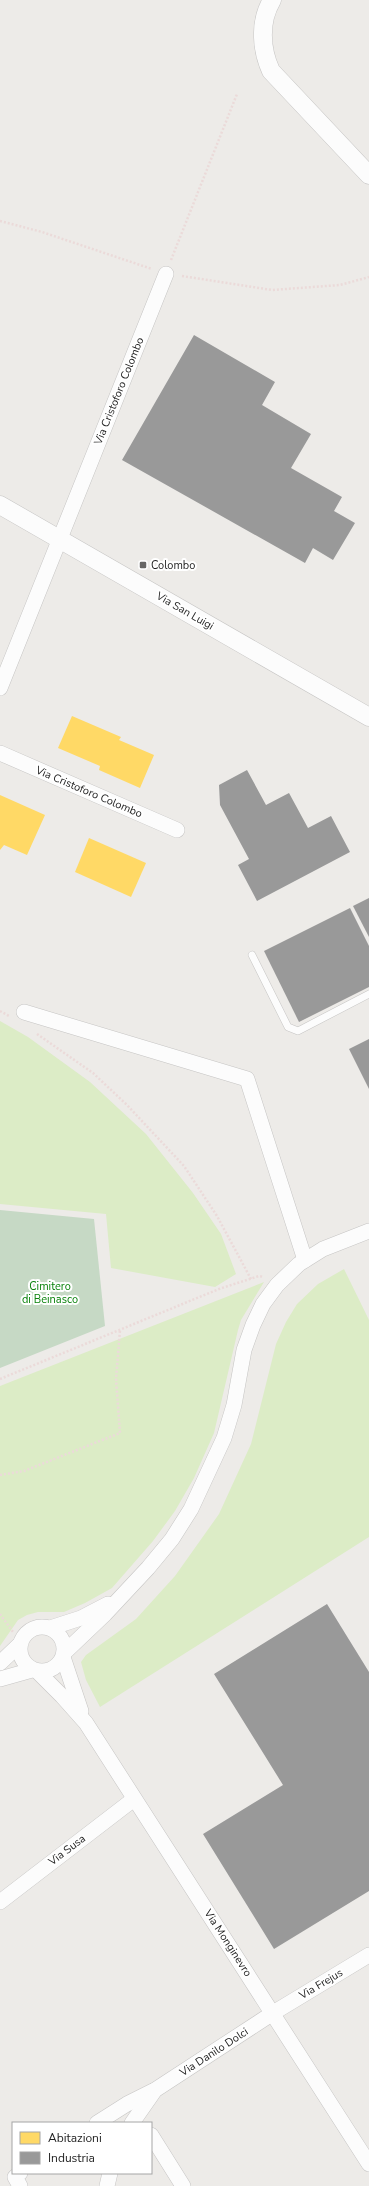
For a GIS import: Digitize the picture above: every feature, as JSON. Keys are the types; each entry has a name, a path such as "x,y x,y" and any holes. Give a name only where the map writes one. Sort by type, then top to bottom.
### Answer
{"street":[{"path":"272,0 265,16 263,46 265,58 271,71 369,175"},
{"name":"Via Cristoforo Colombo","path":"0,688 166,274"},
{"name":"Via San Luigi","path":"0,506 369,717"},
{"name":"Via Cristoforo Colombo","path":"0,753 178,830"},
{"path":"18,1015 247,1079 305,1260"},
{"path":"0,1679 35,1670 44,1672 56,1667 64,1655 148,1568 172,1539 191,1509 209,1474 224,1438 234,1405 244,1350 253,1325 263,1304 277,1285 305,1260 323,1249 369,1231"},
{"path":"0,1663 21,1642 30,1630 37,1627 50,1628 81,1618 118,1600"},
{"path":"50,1628 62,1638 64,1655"},
{"path":"21,1642 22,1659 35,1670"},
{"name":"Via Monginevro","path":"64,1655 74,1692 86,1723"},
{"name":"Via Monginevro","path":"35,1670 62,1696 86,1723 369,2164"},
{"name":"Via Susa","path":"0,1902 134,1799"},
{"name":"Via Frejus","path":"273,2013 369,1955"},
{"name":"Via Danilo Dolci","path":"99,2122 127,2104 155,2090 273,2013"},
{"name":"Via Danilo Dolci","path":"138,2120 155,2090"},
{"path":"152,2137 183,2186"},
{"path":"18,2174 14,2177 20,2186"},
{"path":"107,2186 110,2174"}],"lane":[{"path":"252,955 288,1026 298,1031 369,994"}],"path":[{"path":"166,274 237,94"},
{"path":"0,221 42,232 166,274 272,290 340,285 369,277"},
{"path":"0,1011 18,1015"},
{"path":"36,1034 93,1073 127,1105 184,1166 217,1216 251,1278"},
{"path":"0,1379 219,1289 251,1278 259,1276 268,1278 277,1285"},
{"path":"0,1475 24,1471 120,1433 116,1379 120,1330"},
{"path":"0,1614 21,1642"}],"green space":[{"path":"0,1021 28,1037 90,1082 146,1134 193,1193 221,1234 236,1274 215,1287 111,1268 106,1214 0,1204"},
{"name":"Cimitero di Beinasco","path":"0,1210 94,1219 105,1326 0,1368"},
{"path":"344,1269 369,1320 369,1537 100,1707 86,1680 81,1662 86,1655 136,1619 175,1576 219,1514 251,1444 276,1344 286,1322 297,1304 318,1284"},
{"path":"264,1282 241,1320 214,1433 194,1478 175,1511 153,1541 112,1588 85,1603 64,1612 38,1612 27,1615 18,1620 0,1646 0,1386"}],"building: Abitazioni":[{"path":"72,716 121,737 119,740 154,755 140,788 99,770 100,766 58,748"},
{"path":"0,795 45,815 27,855 4,845 0,850"},
{"path":"89,838 146,863 131,897 75,872"}],"building: Industria":[{"path":"194,335 275,382 262,405 311,434 291,468 342,497 334,511 355,523 333,560 313,548 305,563 122,460"},
{"path":"247,770 266,805 289,793 308,828 331,816 350,852 257,901 238,865 249,859 220,805 219,785"},
{"path":"369,898 369,937 353,906"},
{"path":"350,908 369,946 369,987 299,1022 264,951"},
{"path":"369,1039 369,1089 349,1049"},
{"path":"327,1604 369,1672 369,1891 274,1949 203,1834 283,1785 214,1674"}],"place":[{"name":"Colombo","path":"143,565"}]}
